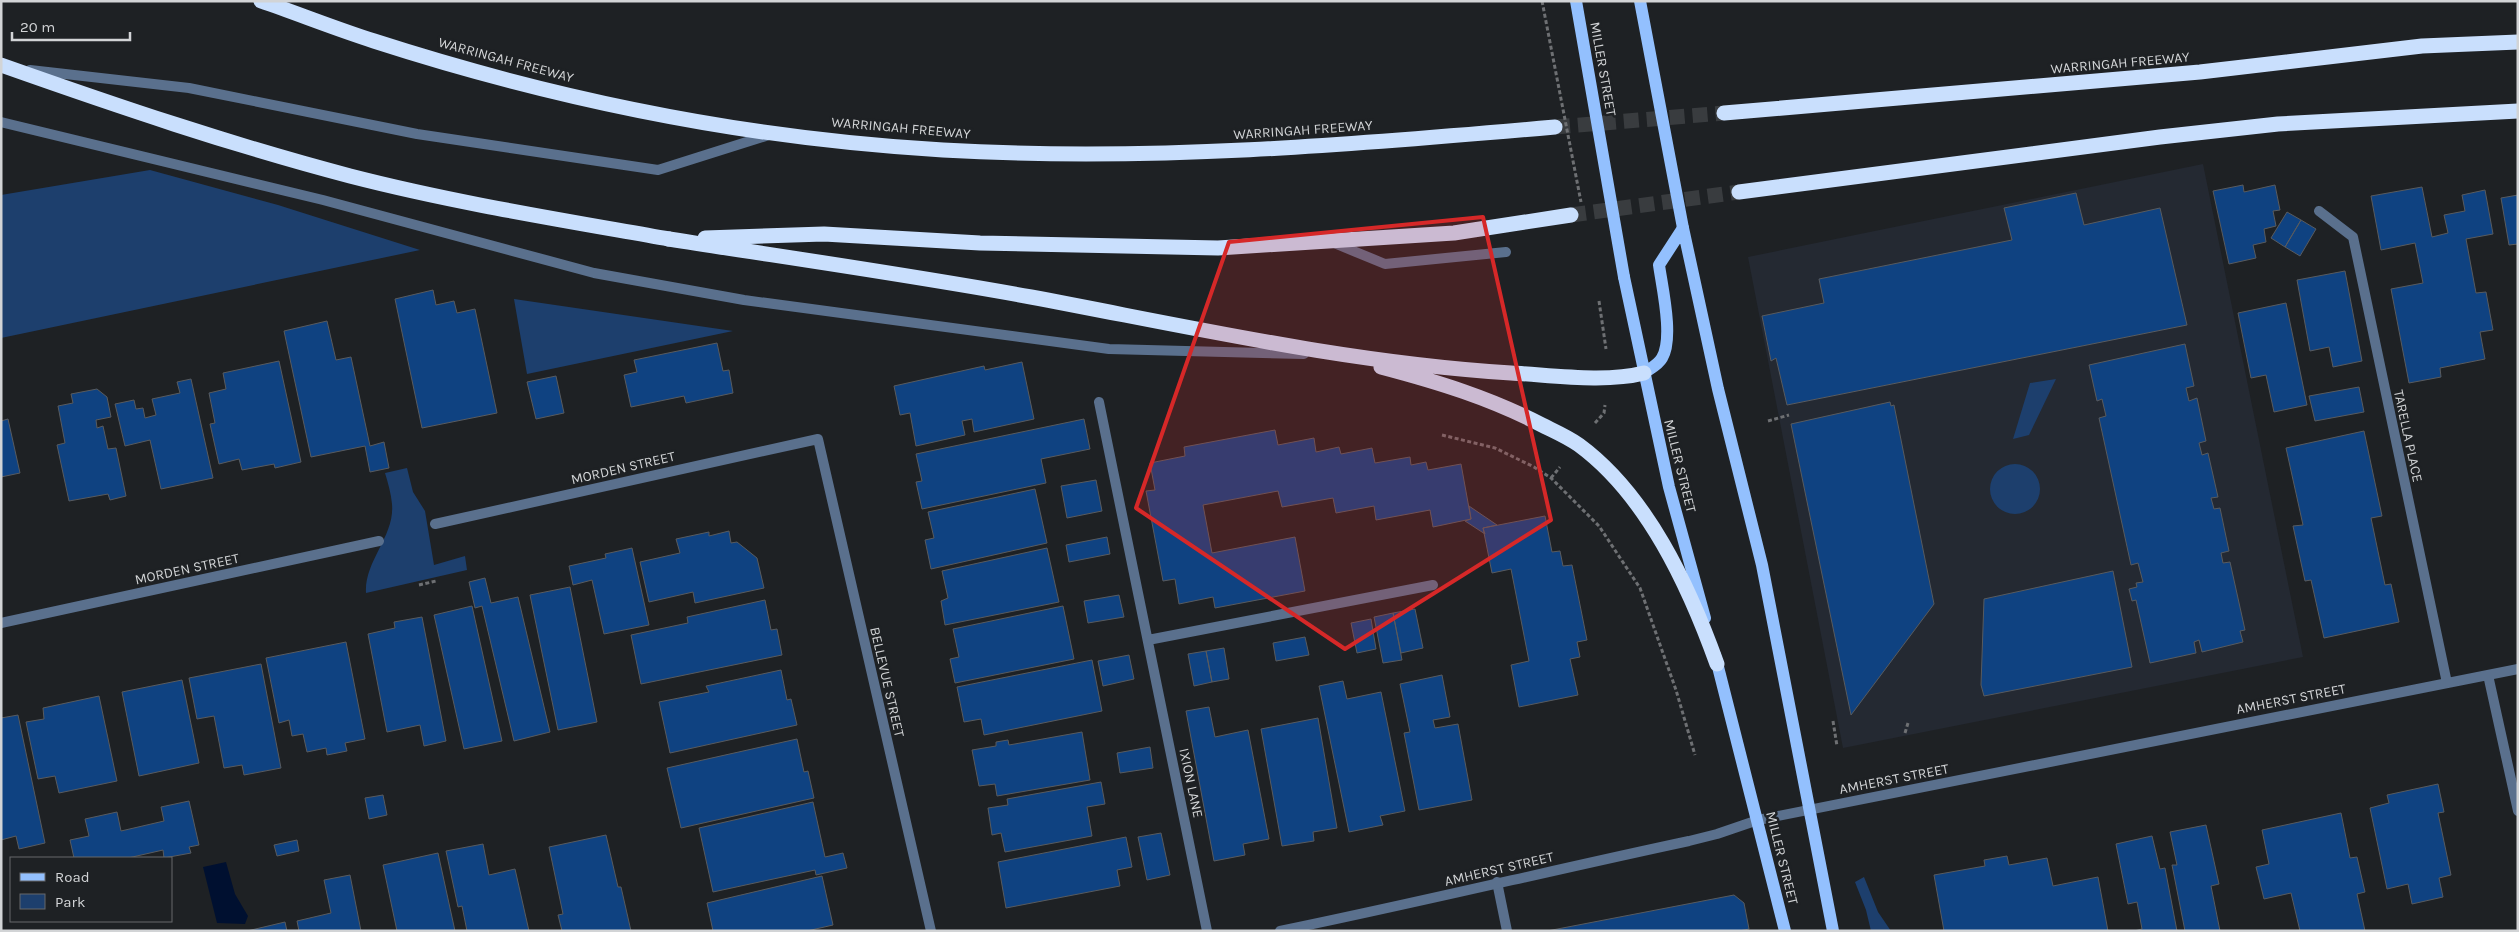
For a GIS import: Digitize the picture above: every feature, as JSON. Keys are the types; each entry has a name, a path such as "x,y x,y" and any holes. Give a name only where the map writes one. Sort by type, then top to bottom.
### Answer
{"highway":[{"name":"WARRINGAH FREEWAY","path":"262,1 374,41 489,75 629,108 778,133 941,150 1111,154 1280,150 1555,128"},
{"name":"WARRINGAH FREEWAY","path":"1724,113 2200,72 2422,46 2518,42"},
{"path":"1,66 150,118 352,176 505,210 669,239 1028,297 1333,355 1449,385 1493,401 1579,445 1598,460 1640,508 1672,562 1703,624 1717,664"},
{"path":"1739,192 2160,137 2248,128 2518,111"},
{"path":"669,239 824,234 980,243 1218,248 1454,233 1576,210"},
{"path":"1333,355 1487,371 1548,375 1607,376 1644,373"}],"main road":[{"name":"MILLER STREET","path":"1576,1 1624,277 1669,487 1758,820 1785,931"},
{"path":"1640,1 1683,228 1718,389 1762,565 1833,931"},
{"path":"1644,373 1656,365 1663,357 1667,342 1659,264 1683,228"}],"street":[{"path":"1,66 189,88 417,134 658,170 778,133"},
{"path":"1,122 323,200 594,273 735,298 1109,349 1333,355"},
{"name":"TARELLA PLACE","path":"2319,211 2353,237 2446,683"},
{"path":"1330,241 1385,264 1506,252"},
{"name":"IXION LANE","path":"1099,402 1207,931"},
{"name":"MORDEN STREET","path":"435,524 818,439"},
{"name":"BELLEVUE STREET","path":"818,439 931,931"},
{"name":"MORDEN STREET","path":"1,623 379,541"},
{"path":"1148,640 1433,585"},
{"name":"AMHERST STREET","path":"1280,931 1403,906 1497,882 1717,834 1758,820 2518,669"},
{"path":"2488,675 2518,811"},
{"path":"1497,882 1507,931"}],"path":[{"path":"1542,1 1576,210"},
{"path":"1598,293 1606,352"},
{"path":"1591,429 1604,413 1607,397"},
{"path":"1768,420 1788,415"},
{"path":"1442,435 1495,448 1534,467 1551,478 1599,526 1640,588 1676,690 1695,755"},
{"path":"419,585 436,581"},
{"path":"1833,720 1837,746"},
{"path":"1905,733 1908,723"}],"highlighted area":[{"path":"1483,217 1551,520 1345,649 1136,508 1229,242"}],"shaded area":[{"path":"2203,164 2303,657 1843,748 1748,257"},
{"path":"226,862 235,894 248,916 245,924 217,923 203,867"}],"green space":[{"path":"150,170 278,205 420,250 1,338 1,195"},
{"path":"514,299 733,331 527,374"},
{"path":"2056,379 2029,435 2013,439 2030,383"},
{"path":"2015,464 2025,466 2033,471 2038,479 2040,489 2038,499 2033,507 2025,512 2015,514 2005,512 1997,507 1992,499 1990,489 1992,479 1997,471 2005,466"},
{"path":"407,468 413,492 425,511 434,565 465,556 467,570 366,593 370,570 385,538 392,516 392,500 385,473"},
{"path":"1864,877 1878,912 1891,931 1871,931 1866,910 1855,882"}],"building":[{"path":"2243,185 2244,192 2275,185 2280,210 2273,211 2276,226 2264,229 2266,242 2253,245 2256,258 2229,264 2213,191"},
{"path":"2422,187 2432,237 2448,233 2444,215 2465,211 2462,195 2485,190 2493,234 2466,239 2476,293 2486,292 2493,330 2480,332 2485,359 2440,368 2441,377 2409,383 2391,289 2423,283 2415,243 2381,250 2371,196"},
{"path":"2076,193 2084,225 2160,208 2187,325 1787,405 1776,358 1771,361 1762,316 1824,303 1819,279 2012,240 2004,208"},
{"path":"2518,195 2518,244 2509,245 2501,198"},
{"path":"2287,212 2301,220 2285,247 2271,238"},
{"path":"2301,220 2316,229 2300,256 2285,247"},
{"path":"2345,271 2362,361 2333,367 2329,347 2310,351 2297,280"},
{"path":"433,290 436,305 454,301 457,313 475,309 497,413 422,428 395,299"},
{"path":"2286,303 2307,405 2274,412 2266,375 2251,378 2238,313"},
{"path":"327,321 336,360 351,357 370,446 384,442 389,468 370,472 365,446 311,457 284,331"},
{"path":"717,343 723,371 729,370 733,393 686,403 684,396 631,407 624,375 637,372 634,360"},
{"path":"2185,344 2194,386 2186,388 2189,401 2197,398 2206,441 2199,443 2202,455 2208,453 2218,497 2211,498 2214,509 2220,508 2229,551 2221,553 2223,563 2230,562 2245,630 2240,631 2243,642 2202,652 2199,640 2194,642 2196,653 2150,663 2136,600 2132,601 2129,589 2137,587 2136,583 2143,582 2138,563 2131,565 2099,418 2106,416 2102,399 2097,401 2089,365"},
{"path":"279,361 301,462 275,468 274,464 242,470 239,459 219,464 210,424 215,423 209,393 226,389 223,373"},
{"path":"1022,362 1034,419 974,432 972,419 962,421 965,435 916,446 910,413 900,415 894,386 984,366 985,370"},
{"path":"556,376 564,413 536,419 527,382"},
{"path":"191,379 213,478 161,489 150,440 125,446 115,404 134,400 136,409 143,408 145,418 156,415 152,399 180,393 177,382"},
{"path":"2359,387 2364,412 2315,421 2309,396"},
{"path":"97,389 107,397 111,417 96,420 97,428 103,426 108,449 116,448 126,496 110,500 108,494 69,501 57,445 65,443 58,406 73,403 71,394"},
{"path":"1890,402 1891,406 1894,405 1934,604 1851,715 1791,424"},
{"path":"8,419 20,473 1,477 1,421"},
{"path":"1084,419 1090,449 1041,459 1046,483 922,509 916,482 922,481 916,454"},
{"path":"1275,430 1278,445 1314,438 1316,452 1339,447 1341,454 1372,448 1375,463 1410,457 1411,465 1426,462 1428,470 1461,464 1471,519 1433,527 1430,510 1376,520 1374,506 1336,513 1333,498 1282,507 1278,491 1203,505 1212,553 1295,537 1305,591 1215,608 1213,597 1179,604 1175,579 1163,581 1146,491 1155,490 1150,463 1185,456 1184,447"},
{"path":"2364,431 2382,516 2371,518 2385,585 2391,584 2399,622 2324,638 2311,580 2305,581 2293,526 2303,525 2286,448"},
{"path":"1096,480 1102,511 1067,518 1061,486"},
{"path":"1035,489 1047,543 931,569 925,540 934,538 928,512"},
{"path":"1469,506 1497,525 1483,528 1485,534 1465,521 1471,519"},
{"path":"1545,516 1552,552 1560,551 1563,566 1572,565 1587,640 1577,642 1580,657 1570,659 1578,695 1519,707 1511,665 1529,661 1511,569 1492,573 1483,528"},
{"path":"729,531 731,543 737,542 757,558 764,588 695,603 693,592 649,602 640,562 680,553 676,539 709,532 709,536"},
{"path":"1107,537 1110,554 1069,562 1066,545"},
{"path":"632,548 649,625 604,634 592,580 573,585 569,566 606,558 605,554"},
{"path":"1047,548 1059,602 945,625 941,601 948,598 942,571"},
{"path":"2113,571 2132,667 1984,696 1981,685 1984,599"},
{"path":"485,578 491,603 518,597 550,732 514,741 482,606 475,608 469,582"},
{"path":"570,587 597,722 558,730 530,595"},
{"path":"1119,595 1124,617 1088,623 1084,601"},
{"path":"765,600 771,630 777,629 782,655 641,684 631,635 688,623 687,617"},
{"path":"472,606 502,741 464,749 434,615"},
{"path":"1063,606 1074,659 955,683 950,659 959,657 953,629"},
{"path":"1415,609 1423,648 1401,653 1393,613"},
{"path":"1393,613 1402,660 1383,663 1374,617"},
{"path":"422,617 446,741 424,746 420,725 387,732 368,634 395,628 394,622"},
{"path":"1371,619 1376,649 1357,653 1351,623"},
{"path":"1305,637 1309,655 1276,661 1273,643"},
{"path":"346,642 365,739 345,743 347,751 327,755 326,748 307,752 303,734 292,736 289,720 279,723 266,658"},
{"path":"1224,648 1229,679 1212,682 1206,651"},
{"path":"1206,651 1212,682 1194,686 1188,654"},
{"path":"1129,655 1134,679 1103,686 1098,661"},
{"path":"1092,660 1102,711 984,735 981,719 964,722 957,687"},
{"path":"261,664 281,768 244,775 242,765 224,768 214,716 197,719 189,678"},
{"path":"781,670 787,700 791,699 797,725 670,753 659,702 709,692 706,686"},
{"path":"1442,675 1450,717 1433,720 1435,728 1458,724 1472,800 1419,810 1404,733 1410,732 1400,684"},
{"path":"182,680 199,763 139,776 122,692"},
{"path":"1343,681 1347,699 1381,692 1405,811 1380,816 1383,825 1349,832 1319,686"},
{"path":"99,696 117,781 59,793 55,776 38,779 26,722 44,719 43,708"},
{"path":"1209,707 1215,737 1248,730 1269,839 1243,844 1245,855 1214,861 1186,711"},
{"path":"18,715 45,843 19,849 16,836 1,840 1,718"},
{"path":"1318,718 1337,828 1313,832 1314,841 1282,846 1261,729"},
{"path":"1082,732 1090,780 997,796 995,784 979,786 972,750 996,746 996,742 1008,740 1009,745"},
{"path":"797,739 804,772 808,771 814,798 681,828 667,768"},
{"path":"1150,747 1153,768 1120,773 1117,753"},
{"path":"1101,782 1105,804 1087,807 1092,836 1005,852 1001,833 992,835 988,808 1008,805 1007,799"},
{"path":"2438,784 2444,812 2438,813 2451,875 2439,878 2443,897 2412,904 2408,884 2387,889 2370,808 2389,803 2387,795"},
{"path":"383,795 387,815 369,819 365,798"},
{"path":"189,801 199,845 189,847 191,853 164,857 163,850 132,857 74,857 70,840 89,836 85,819 117,812 121,831 164,821 161,807"},
{"path":"813,802 825,857 843,853 847,868 816,875 815,870 713,892 699,828"},
{"path":"2341,813 2350,858 2357,857 2365,892 2357,894 2365,931 2300,931 2291,893 2264,899 2256,867 2269,864 2262,830"},
{"path":"2206,825 2219,884 2211,886 2220,931 2185,931 2172,865 2177,865 2170,832"},
{"path":"1161,833 1170,875 1147,880 1138,837"},
{"path":"606,835 631,931 562,931 558,915 563,914 549,847"},
{"path":"2152,836 2160,869 2165,868 2177,931 2134,931 2142,929 2137,902 2128,904 2116,844"},
{"path":"1126,837 1132,867 1117,870 1120,886 1006,908 998,862"},
{"path":"297,840 299,851 277,856 274,845"},
{"path":"483,844 489,875 515,869 529,931 467,931 462,906 458,907 446,851"},
{"path":"438,853 455,931 397,931 383,865"},
{"path":"2007,856 2009,865 2047,858 2053,886 2098,877 2108,931 1944,931 1934,875 1985,866 1984,860"},
{"path":"350,875 361,931 299,931 297,921 331,913 324,880"},
{"path":"822,876 833,925 807,931 713,931 707,903"},
{"path":"1734,895 1744,903 1749,929 1739,931 1547,931"},
{"path":"285,922 287,931 247,931"}],"tunnel":[{"path":"1555,127 1724,113"},
{"path":"1571,215 1739,192"}]}
